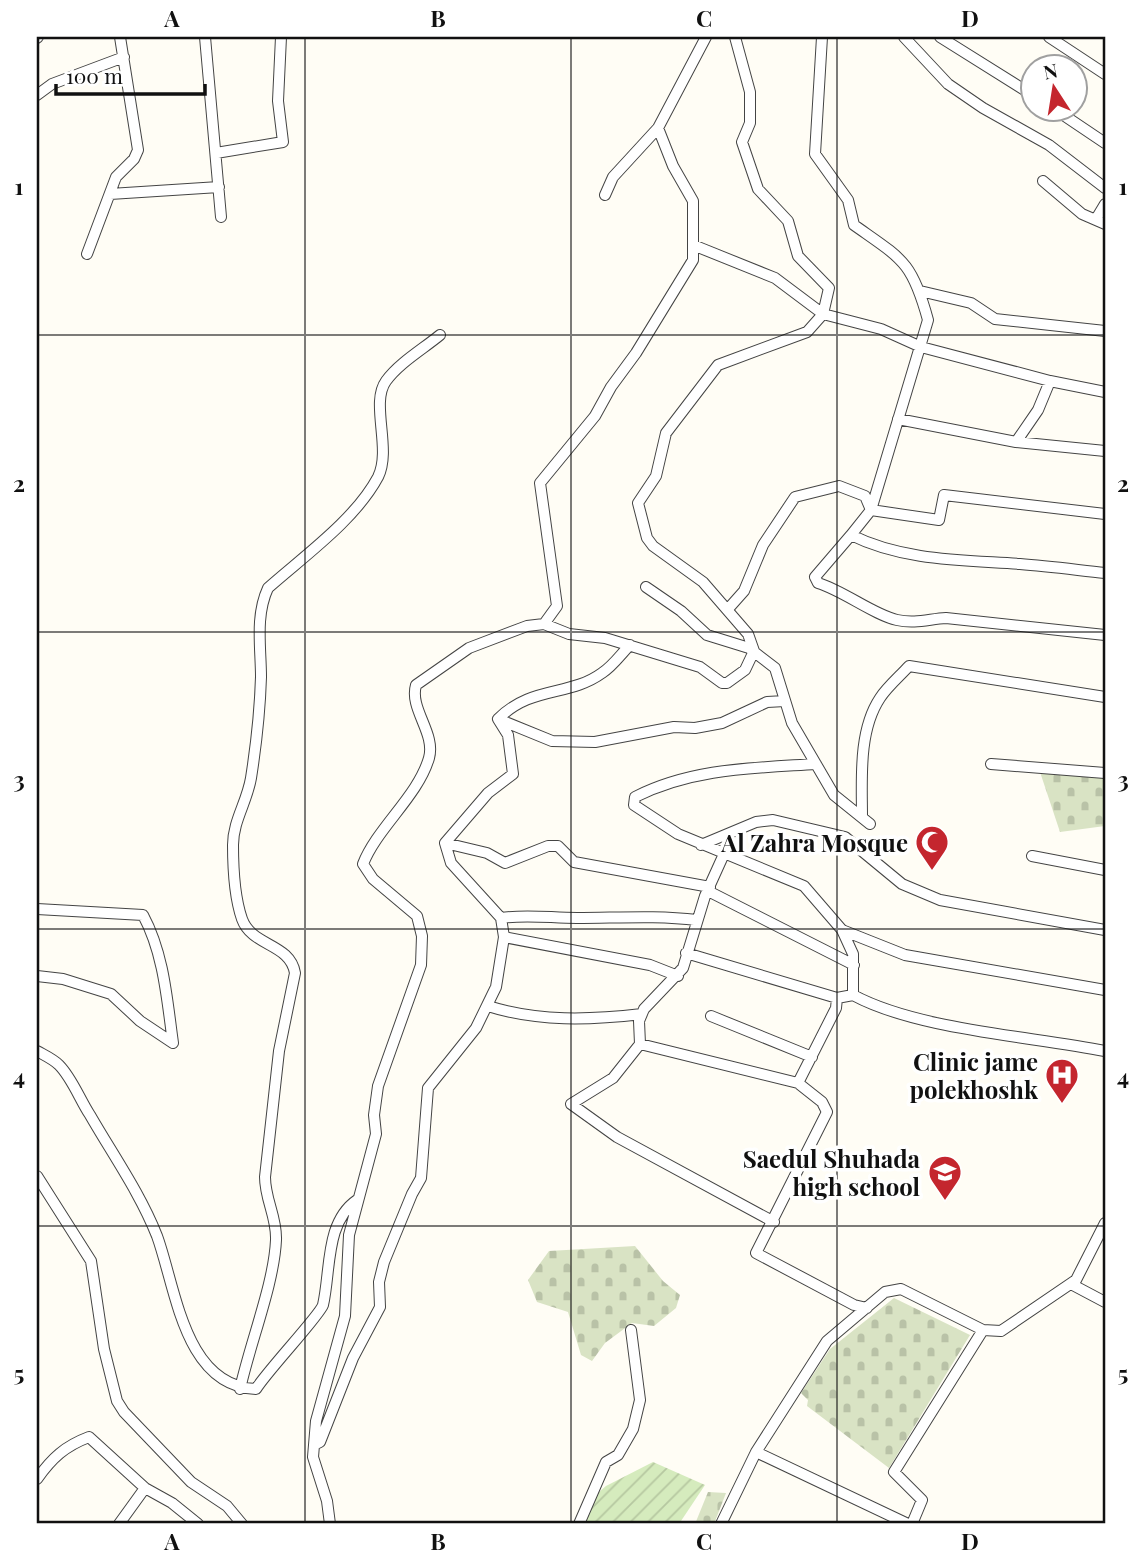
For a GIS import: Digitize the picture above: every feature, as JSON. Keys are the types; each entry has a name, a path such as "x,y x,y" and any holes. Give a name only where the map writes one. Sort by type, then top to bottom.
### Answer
{"street":[{"path":"87,254 117,177 134,159 138,149 120,37"},
{"path":"205,37 221,217"},
{"path":"216,153 283,142 278,101 281,37"},
{"path":"605,195 613,177 658,128 706,37"},
{"path":"330,1524 327,1501 313,1457 316,1422 345,1316 349,1235 376,1134 373,1115 378,1086 421,965 422,936 417,916 373,879 363,864 370,846 388,826 429,758 429,744 414,694 416,685 469,648 518,629 544,624 569,634 605,638 700,667 722,683 727,683 745,670 754,651 748,634 703,582 653,546 647,538 638,503 656,476 666,433 718,365 735,356 796,338 818,323 829,288 798,256 788,222 758,189 742,142 750,123 751,110 747,76 735,37"},
{"path":"822,37 816,154 848,200 854,225 905,261 920,291 928,320 871,510 815,577 818,583 839,590 895,620 924,622 946,618 1105,635"},
{"path":"904,37 948,84 982,108 1049,145 1105,188"},
{"path":"940,37 1020,87"},
{"path":"1049,37 1105,74"},
{"path":"37,95 52,84 124,57"},
{"path":"1074,122 1105,143"},
{"path":"544,624 557,606 540,483 585,431 693,260 693,201 673,166 658,128"},
{"path":"1043,181 1082,214 1101,222 1105,204"},
{"path":"110,194 219,187"},
{"path":"693,245 775,278 823,314 881,329 921,347 1050,381 1105,392"},
{"path":"920,291 971,303 995,319 1105,331"},
{"path":"240,1389 276,1242 274,1210 266,1195 265,1177 279,1051 295,973 292,961 283,951 260,940 245,926 236,889 233,844 235,826 251,778 261,677 259,651 264,597 268,588 320,544 368,491 379,474 383,453 382,399 385,382 440,335"},
{"path":"1016,442 1038,410 1050,381"},
{"path":"898,419 1016,442 1105,451"},
{"path":"728,609 744,591 763,545 795,497 839,486 865,496 871,510"},
{"path":"871,510 939,520 944,495 1105,514"},
{"path":"851,535 895,551 943,559 1105,573"},
{"path":"646,587 681,611 707,635 754,651 779,674 792,723 834,795 866,821 862,765 868,730 879,699 909,666 1105,697"},
{"path":"498,719 513,704 575,686 602,674 630,645"},
{"path":"498,719 552,741 595,742 674,727 695,728 722,723 766,702 785,701"},
{"path":"445,843 488,793 513,774 508,734 498,719"},
{"path":"816,764 727,769 656,786 635,797 634,805 678,834 701,845 804,886 842,929 853,954 853,995"},
{"path":"991,764 1105,773"},
{"path":"701,845 756,822 774,820 845,837 902,884 940,900 1105,930"},
{"path":"314,1445 320,1442 353,1358 380,1307 379,1282 384,1262 421,1178 428,1088 476,1028 496,987 504,937 500,918 451,863 445,843"},
{"path":"445,843 487,853 505,863 548,846 558,846 573,862 708,889 854,965"},
{"path":"724,854 708,889 678,976 642,1014 640,1044 613,1079 570,1104 617,1137 774,1222"},
{"path":"1032,856 1105,870"},
{"path":"37,909 143,915 153,933 160,961 173,1043 140,1021 111,994 63,979 37,976"},
{"path":"500,918 522,915 587,918 652,915 697,920"},
{"path":"842,929 905,956 1105,990"},
{"path":"504,937 650,965 678,976"},
{"path":"686,953 837,998 853,995 874,1006 954,1025 1105,1051"},
{"path":"798,1083 836,1008 837,998"},
{"path":"488,1006 517,1015 570,1018 642,1014"},
{"path":"711,1016 812,1057"},
{"path":"640,1044 798,1083 822,1102 827,1112 774,1222 756,1253 854,1305 867,1308"},
{"path":"37,1051 59,1065 142,1200 157,1237 182,1322 208,1367 222,1380 240,1389 256,1389 276,1360 322,1308 333,1239 344,1209 357,1200"},
{"path":"37,1176 91,1261 104,1349 117,1401 124,1412 191,1482 227,1506 242,1524"},
{"path":"722,1524 756,1452 827,1341 886,1292 901,1289 984,1330 1001,1331 1076,1280 1105,1223"},
{"path":"1071,1284 1105,1302"},
{"path":"579,1524 607,1462 618,1455 633,1429 640,1400 631,1330"},
{"path":"756,1452 910,1524 922,1500 894,1472 984,1330"},
{"path":"37,1479 51,1459 69,1445 89,1437 145,1488 172,1503 198,1524"},
{"path":"119,1524 145,1488"}],"green space":[{"path":"1040,772 1105,778 1105,826 1060,832"},
{"path":"635,1246 663,1281 680,1295 676,1308 654,1326 632,1323 605,1343 592,1361 581,1355 568,1312 537,1302 528,1280 549,1251"},
{"path":"894,1298 970,1335 889,1468 807,1406 808,1400 801,1393 830,1349"},
{"path":"653,1462 705,1485 679,1524 581,1524 592,1498 606,1486"},
{"path":"708,1492 726,1493 714,1524 695,1524"}],"place":[{"name":"Al Zahra Mosque","path":"932,872"},
{"name":"Clinic jame polekhoshk","path":"1062,1105"},
{"name":"Saedul Shuhada high school","path":"945,1202"}]}
